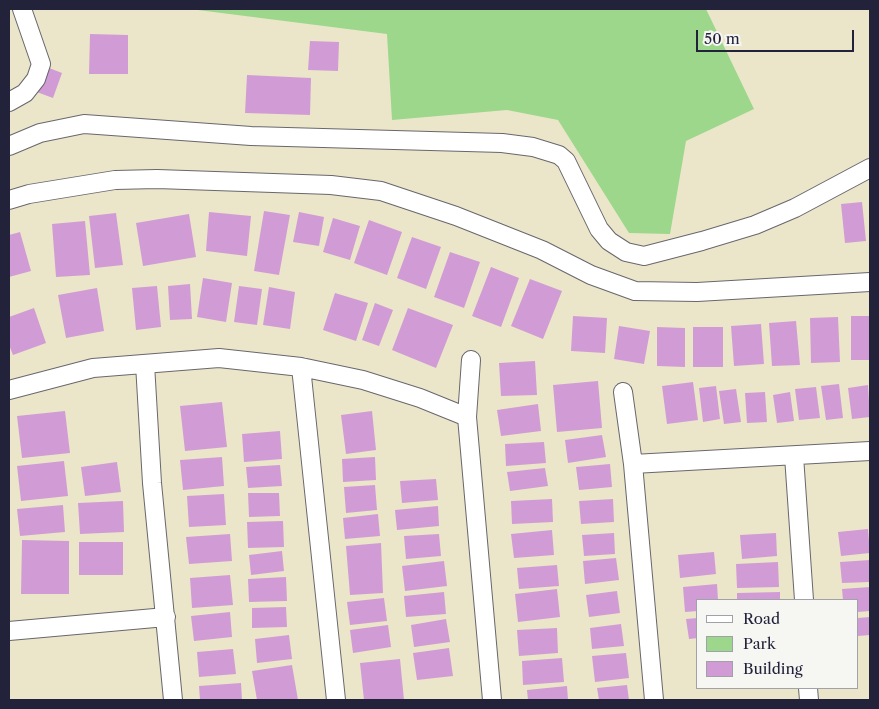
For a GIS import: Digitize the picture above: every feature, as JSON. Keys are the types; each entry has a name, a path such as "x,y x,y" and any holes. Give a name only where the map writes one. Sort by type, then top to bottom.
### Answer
{"street":[{"path":"9,102 25,93 36,79 41,64 22,9"},
{"path":"9,146 40,133 84,124 251,136 502,143 533,147 560,155 566,161 599,229 609,241 626,252 644,256 702,242 755,224 795,208 870,168"},
{"path":"9,200 28,194 115,180 192,180 331,185 381,191 456,216 542,250 591,275 635,291 697,292 870,282"},
{"path":"9,390 93,368 219,358 301,367 382,385 467,417"},
{"path":"471,360 467,417 492,700"},
{"path":"145,364 152,483 173,700"},
{"path":"301,367 336,700"},
{"path":"623,392 633,464 654,700"},
{"path":"633,464 870,451"},
{"path":"794,456 804,599"},
{"path":"9,631 166,618"}],"green space":[{"path":"190,9 706,9 754,109 686,141 670,234 629,233 558,120 507,110 392,120 387,34"}],"building":[{"path":"90,34 128,35 128,74 89,74"},
{"path":"310,41 339,42 338,71 308,70"},
{"path":"44,66 62,73 53,98 34,91"},
{"path":"247,75 311,78 310,115 245,113"},
{"path":"862,202 866,241 845,243 841,204"},
{"path":"264,211 290,215 279,275 254,271"},
{"path":"209,212 251,216 247,256 206,251"},
{"path":"299,212 324,217 319,246 293,242"},
{"path":"116,213 123,265 95,268 89,216"},
{"path":"189,214 196,257 143,266 136,223"},
{"path":"333,218 360,226 350,260 323,252"},
{"path":"369,220 402,232 387,275 354,263"},
{"path":"85,221 90,275 56,277 52,224"},
{"path":"20,232 31,271 9,277 9,235"},
{"path":"412,237 441,247 426,289 397,278"},
{"path":"450,252 480,262 464,308 434,297"},
{"path":"491,267 519,278 501,327 472,316"},
{"path":"203,278 232,283 226,322 197,317"},
{"path":"530,279 562,291 543,339 511,326"},
{"path":"190,284 192,319 170,320 168,286"},
{"path":"157,286 161,327 136,330 132,288"},
{"path":"239,286 262,289 257,325 234,322"},
{"path":"269,287 295,292 290,329 263,325"},
{"path":"97,288 104,331 66,338 58,295"},
{"path":"335,293 368,303 356,341 323,330"},
{"path":"375,303 393,310 379,346 362,340"},
{"path":"34,308 46,343 13,355 9,345 9,317"},
{"path":"408,308 453,325 436,368 392,350"},
{"path":"573,316 607,318 605,353 571,351"},
{"path":"851,316 870,316 870,360 851,360"},
{"path":"838,317 840,362 811,363 810,318"},
{"path":"796,321 800,365 772,366 769,323"},
{"path":"761,324 764,364 734,366 731,326"},
{"path":"619,326 650,331 644,364 614,359"},
{"path":"657,327 685,328 685,367 657,366"},
{"path":"693,327 723,327 723,367 693,367"},
{"path":"535,361 537,395 501,396 499,363"},
{"path":"598,381 602,428 557,432 553,385"},
{"path":"693,382 698,420 667,424 662,386"},
{"path":"839,384 843,418 826,420 821,386"},
{"path":"868,385 870,417 852,419 848,388"},
{"path":"716,386 720,419 703,422 699,388"},
{"path":"816,387 820,418 799,420 795,389"},
{"path":"736,389 741,422 724,424 719,391"},
{"path":"765,392 767,422 747,423 745,393"},
{"path":"790,392 794,421 777,423 773,395"},
{"path":"222,402 227,447 185,451 180,406"},
{"path":"538,404 541,431 501,436 497,410"},
{"path":"65,411 70,453 22,458 17,416"},
{"path":"372,411 376,450 346,454 341,415"},
{"path":"280,431 282,459 244,462 242,434"},
{"path":"602,435 606,457 568,463 565,440"},
{"path":"544,442 546,463 506,466 505,444"},
{"path":"222,457 224,486 183,490 180,460"},
{"path":"375,457 376,480 343,482 342,459"},
{"path":"64,461 68,496 21,501 17,466"},
{"path":"117,462 121,492 85,496 81,467"},
{"path":"610,464 612,487 579,490 576,467"},
{"path":"280,465 282,486 248,488 246,467"},
{"path":"545,468 548,486 510,491 507,472"},
{"path":"436,479 438,500 402,503 400,481"},
{"path":"375,485 377,510 346,513 344,487"},
{"path":"248,493 279,493 280,516 249,517"},
{"path":"224,494 226,525 189,527 187,496"},
{"path":"552,499 553,522 512,524 511,501"},
{"path":"613,499 614,522 581,524 579,501"},
{"path":"123,501 124,532 80,534 78,503"},
{"path":"63,505 65,532 20,536 17,509"},
{"path":"438,506 439,526 397,530 395,510"},
{"path":"378,514 380,536 345,539 343,518"},
{"path":"283,521 284,547 248,548 247,522"},
{"path":"868,529 870,553 841,556 838,532"},
{"path":"552,530 554,555 514,558 511,534"},
{"path":"614,533 615,554 584,556 582,535"},
{"path":"776,533 777,556 742,559 740,535"},
{"path":"230,534 232,561 189,564 186,537"},
{"path":"439,534 441,556 406,559 404,536"},
{"path":"22,540 69,541 69,594 21,594"},
{"path":"79,542 123,542 123,575 79,575"},
{"path":"381,543 383,593 350,595 346,546"},
{"path":"282,551 284,571 251,575 249,555"},
{"path":"714,552 716,574 680,578 678,555"},
{"path":"616,558 619,580 585,584 583,561"},
{"path":"870,560 870,582 842,583 840,562"},
{"path":"444,561 447,586 405,591 402,566"},
{"path":"778,562 779,587 737,588 736,564"},
{"path":"557,565 559,586 519,589 517,568"},
{"path":"230,575 233,605 192,608 190,578"},
{"path":"286,577 287,601 249,602 248,579"},
{"path":"717,584 718,599 696,599 696,611 685,612 683,587"},
{"path":"870,587 870,611 859,612 859,599 843,599 842,589"},
{"path":"557,589 560,617 518,622 515,594"},
{"path":"617,591 620,613 589,617 586,595"},
{"path":"444,592 446,614 406,617 404,596"},
{"path":"780,592 780,599 737,599 737,593"},
{"path":"384,598 387,621 350,625 347,602"},
{"path":"286,607 287,627 252,628 252,608"},
{"path":"230,612 232,637 194,641 191,616"},
{"path":"870,617 870,635 859,636 859,618"},
{"path":"696,618 696,638 689,639 686,619"},
{"path":"446,619 450,642 414,647 411,625"},
{"path":"621,624 624,646 592,649 590,628"},
{"path":"388,625 391,647 353,653 350,630"},
{"path":"557,628 558,653 519,656 517,630"},
{"path":"289,635 292,659 257,663 255,639"},
{"path":"449,648 453,676 417,680 413,653"},
{"path":"233,649 236,674 199,677 197,652"},
{"path":"626,653 629,678 595,682 592,656"},
{"path":"562,658 564,682 523,685 522,661"},
{"path":"400,659 404,700 364,700 360,663"},
{"path":"292,665 298,700 257,700 252,671"},
{"path":"241,683 242,700 200,700 199,686"},
{"path":"627,685 629,700 599,700 597,688"},
{"path":"567,686 568,700 528,700 527,690"}]}
